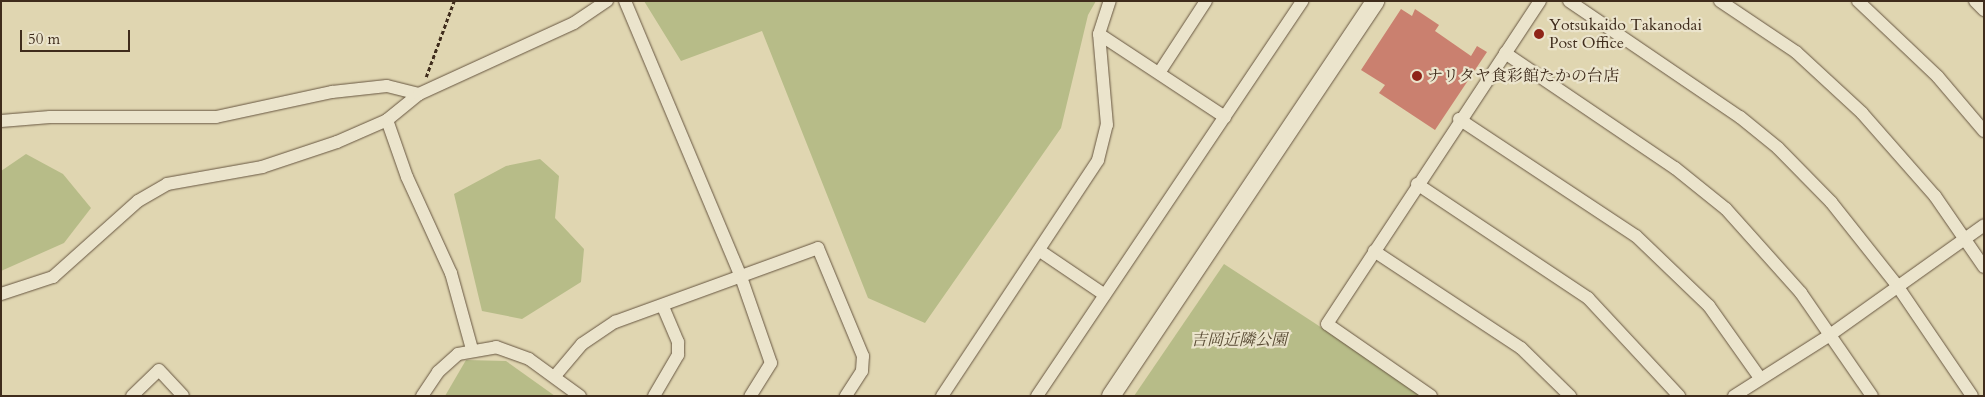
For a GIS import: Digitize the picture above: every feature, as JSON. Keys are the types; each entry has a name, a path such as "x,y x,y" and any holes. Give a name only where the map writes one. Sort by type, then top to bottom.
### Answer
{"street":[{"path":"1,294 53,277 71,266 138,201 167,184 300,156 387,120 419,94 574,23 607,1"},
{"path":"625,1 741,277 771,363 750,396"},
{"path":"942,396 1040,251 1104,145 1107,108 1099,34 1110,1"},
{"path":"1158,73 1206,1"},
{"path":"1037,396 1302,1"},
{"path":"1111,396 1375,1"},
{"path":"1431,396 1327,324 1417,184 1540,1"},
{"path":"1569,1 1740,117 1778,148 1831,202 1896,284 1972,396"},
{"path":"1720,1 1796,52 1862,113 1914,168 1984,267"},
{"path":"1858,1 1931,71 1984,131"},
{"path":"1975,1 1984,10"},
{"path":"1099,34 1225,117"},
{"path":"1506,53 1674,168 1726,209 1801,293 1872,396"},
{"path":"1,121 50,117 216,117 332,92 387,86 419,94"},
{"path":"1460,119 1636,236 1709,306 1760,378"},
{"path":"387,120 451,273 472,349"},
{"path":"1417,184 1588,298 1679,396"},
{"path":"1734,396 1830,335 1896,284 1984,225"},
{"path":"555,376 597,332 818,248 863,356 862,371 846,396"},
{"path":"1040,251 1105,295"},
{"path":"1374,251 1521,348 1570,396"},
{"path":"654,396 678,355 678,342 663,306"},
{"path":"422,396 447,362 472,349 512,351 555,376 580,396"},
{"path":"132,396 159,370 183,396"}],"path":[{"path":"419,94 454,1"}],"green space":[{"path":"644,1 1096,1 1088,15 1061,128 925,323 868,298 762,31 681,61"},
{"path":"26,154 63,174 91,208 64,243 1,271 1,171"},
{"path":"540,159 559,176 555,218 584,249 581,282 522,319 482,311 454,194 506,166"},
{"name":"吉岡近隣公園","path":"1224,264 1316,324 1422,396 1134,396"},
{"path":"466,360 506,361 555,396 445,396"}],"building":[{"path":"1401,9 1412,16 1415,9 1439,25 1435,31 1471,56 1477,46 1487,52 1435,130 1379,93 1385,85 1361,70"}],"place":[{"name":"Yotsukaido Takanodai Post Office","path":"1539,34"},
{"name":"ナリタヤ食彩館たかの台店","path":"1417,76"}]}
